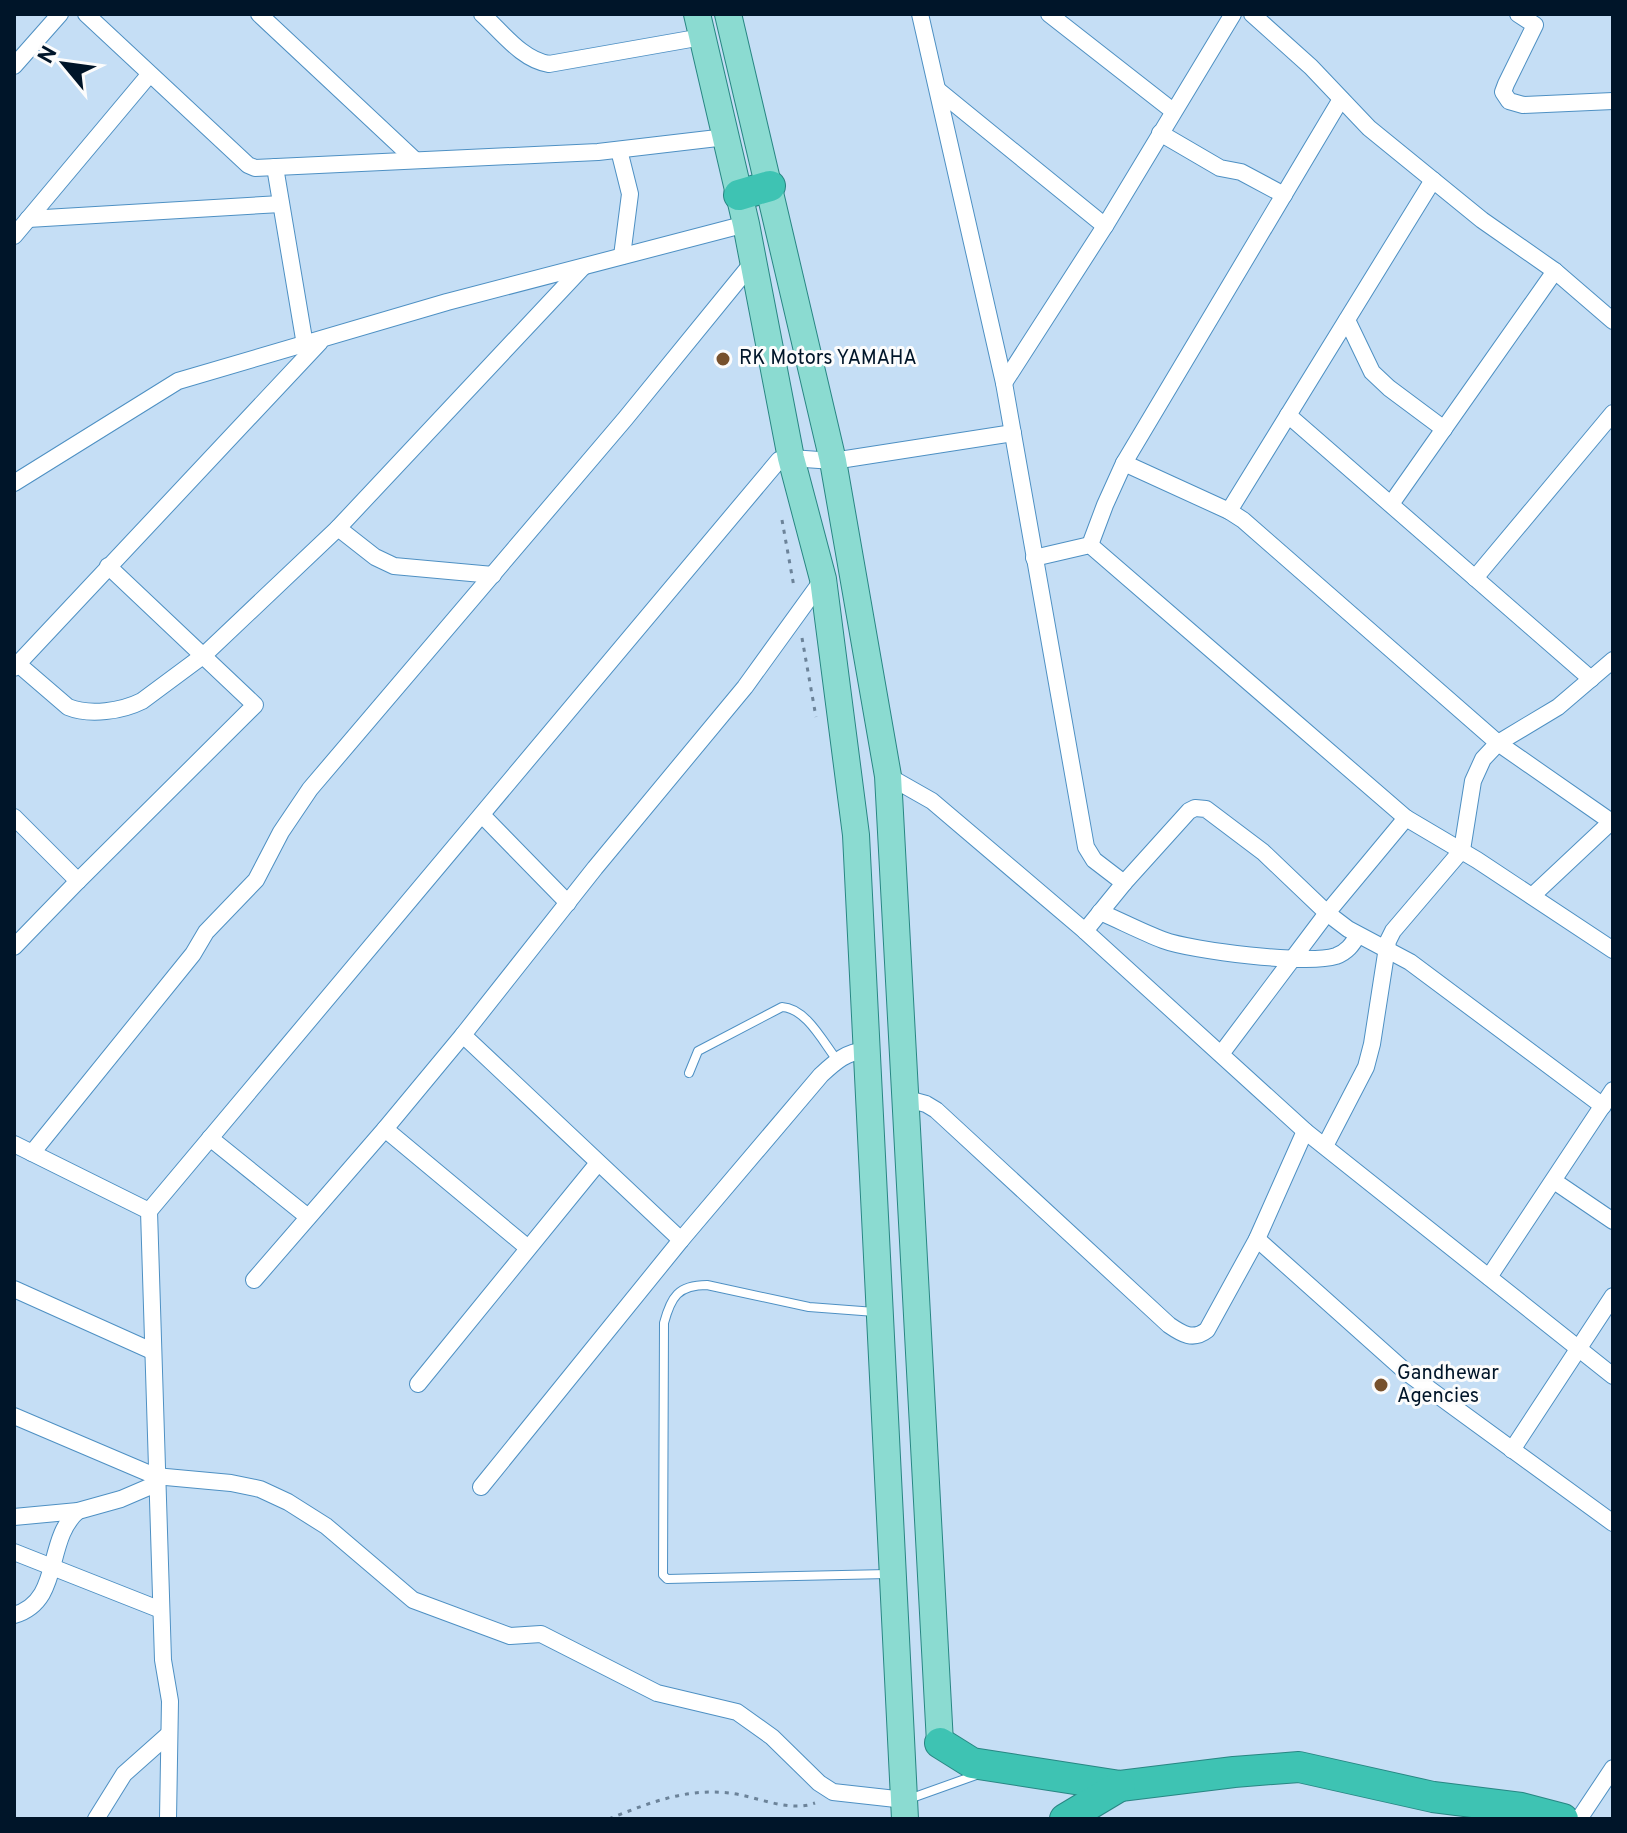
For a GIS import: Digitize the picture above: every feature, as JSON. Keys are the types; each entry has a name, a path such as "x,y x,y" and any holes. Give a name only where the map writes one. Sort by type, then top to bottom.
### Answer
{"highway":[{"path":"739,195 770,186"},
{"path":"940,1743 972,1763 1120,1786 1299,1767 1433,1797 1521,1808 1563,1819"},
{"path":"1065,1819 1120,1786"}],"main road":[{"path":"728,14 833,461 888,776 940,1743"},
{"path":"700,26 746,224 791,458 823,579 856,835 905,1810"}],"street":[{"path":"14,66 60,14"},
{"path":"86,14 149,75 255,168 619,150 726,137"},
{"path":"259,14 415,160"},
{"path":"482,14 526,55 537,62 549,64 700,26"},
{"path":"920,14 1004,383 1086,847 1094,860 1124,883"},
{"path":"1049,14 1173,111"},
{"path":"1004,383 1105,226 1233,14"},
{"path":"1252,14 1311,67 1369,128 1482,220 1555,271 1613,321"},
{"path":"1518,14 1539,20 1506,84 1503,92 1505,98 1523,105 1613,101"},
{"path":"14,236 149,75"},
{"path":"939,91 1105,226"},
{"path":"1090,545 1124,463 1341,99"},
{"path":"1160,133 1220,168 1241,172 1284,195"},
{"path":"619,150 630,194 622,256"},
{"path":"275,167 313,343"},
{"path":"1229,511 1433,180"},
{"path":"28,219 281,204"},
{"path":"14,483 178,381 447,302 746,224"},
{"path":"32,1153 193,954 206,932 256,880 281,832 310,789 625,419 753,262"},
{"path":"313,343 16,666 68,707 92,712 133,705 204,655 338,528 584,266"},
{"path":"1391,504 1555,271"},
{"path":"1347,320 1372,372 1444,429"},
{"path":"1475,578 1613,413"},
{"path":"1288,415 1591,679"},
{"path":"168,1819 170,1701 163,1660 155,1480 149,1211 483,816 768,469 779,460 791,458 833,461 1013,433"},
{"path":"1124,463 1243,520 1498,743 1612,822 1532,896"},
{"path":"338,528 375,557 394,566 493,575"},
{"path":"1034,558 1090,545"},
{"path":"1090,545 1406,818 1462,850 1613,950"},
{"path":"14,947 255,705 108,566"},
{"path":"254,1280 463,1035 745,687 823,579"},
{"path":"1325,1146 1366,1067 1385,949 1393,931 1462,850 1477,769 1498,743 1558,707 1613,660"},
{"path":"888,776 932,801 1085,931 1305,1131 1613,1376"},
{"path":"1085,931 1189,811 1206,809 1263,852 1327,913 1358,935 1410,962 1603,1106"},
{"path":"483,816 568,903"},
{"path":"14,817 78,881"},
{"path":"1221,1054 1327,913 1406,818"},
{"path":"1100,912 1185,946 1302,961 1336,956 1346,951 1358,935"},
{"path":"463,1035 681,1240"},
{"path":"481,1487 681,1240 837,1060 851,1051 867,1050"},
{"path":"1489,1277 1613,1090"},
{"path":"904,1098 936,1110 1178,1332 1190,1336 1200,1336 1207,1330 1257,1239 1305,1131"},
{"path":"385,1129 528,1248"},
{"path":"210,1138 308,1217"},
{"path":"14,1144 149,1211"},
{"path":"418,1384 598,1163"},
{"path":"1554,1181 1613,1221"},
{"path":"1257,1239 1406,1372 1613,1523"},
{"path":"14,1289 152,1351"},
{"path":"1512,1450 1613,1296"},
{"path":"14,1416 155,1480 231,1483 260,1489 326,1526 413,1600 510,1636 541,1634 657,1693 737,1712 772,1737 819,1783 833,1792 905,1810"},
{"path":"14,1517 78,1511 121,1499 155,1480"},
{"path":"14,1615 32,1607 43,1595 50,1581 63,1527 78,1511"},
{"path":"14,1552 161,1610"},
{"path":"96,1819 124,1774 169,1734"},
{"path":"1579,1819 1613,1768"}],"lane":[{"path":"689,1073 698,1051 782,1007 800,1014 837,1060"},
{"path":"880,1312 809,1307 707,1285 693,1285 673,1299 664,1323 663,1575 667,1579 893,1574"},
{"path":"905,1810 999,1767"}],"path":[{"path":"609,1819 669,1797 694,1792 729,1793 799,1806 819,1801 833,1792"}],"place":[{"name":"RK Motors YAMAHA","path":"723,359"},
{"name":"Gandhewar Agencies","path":"1381,1385"}]}
